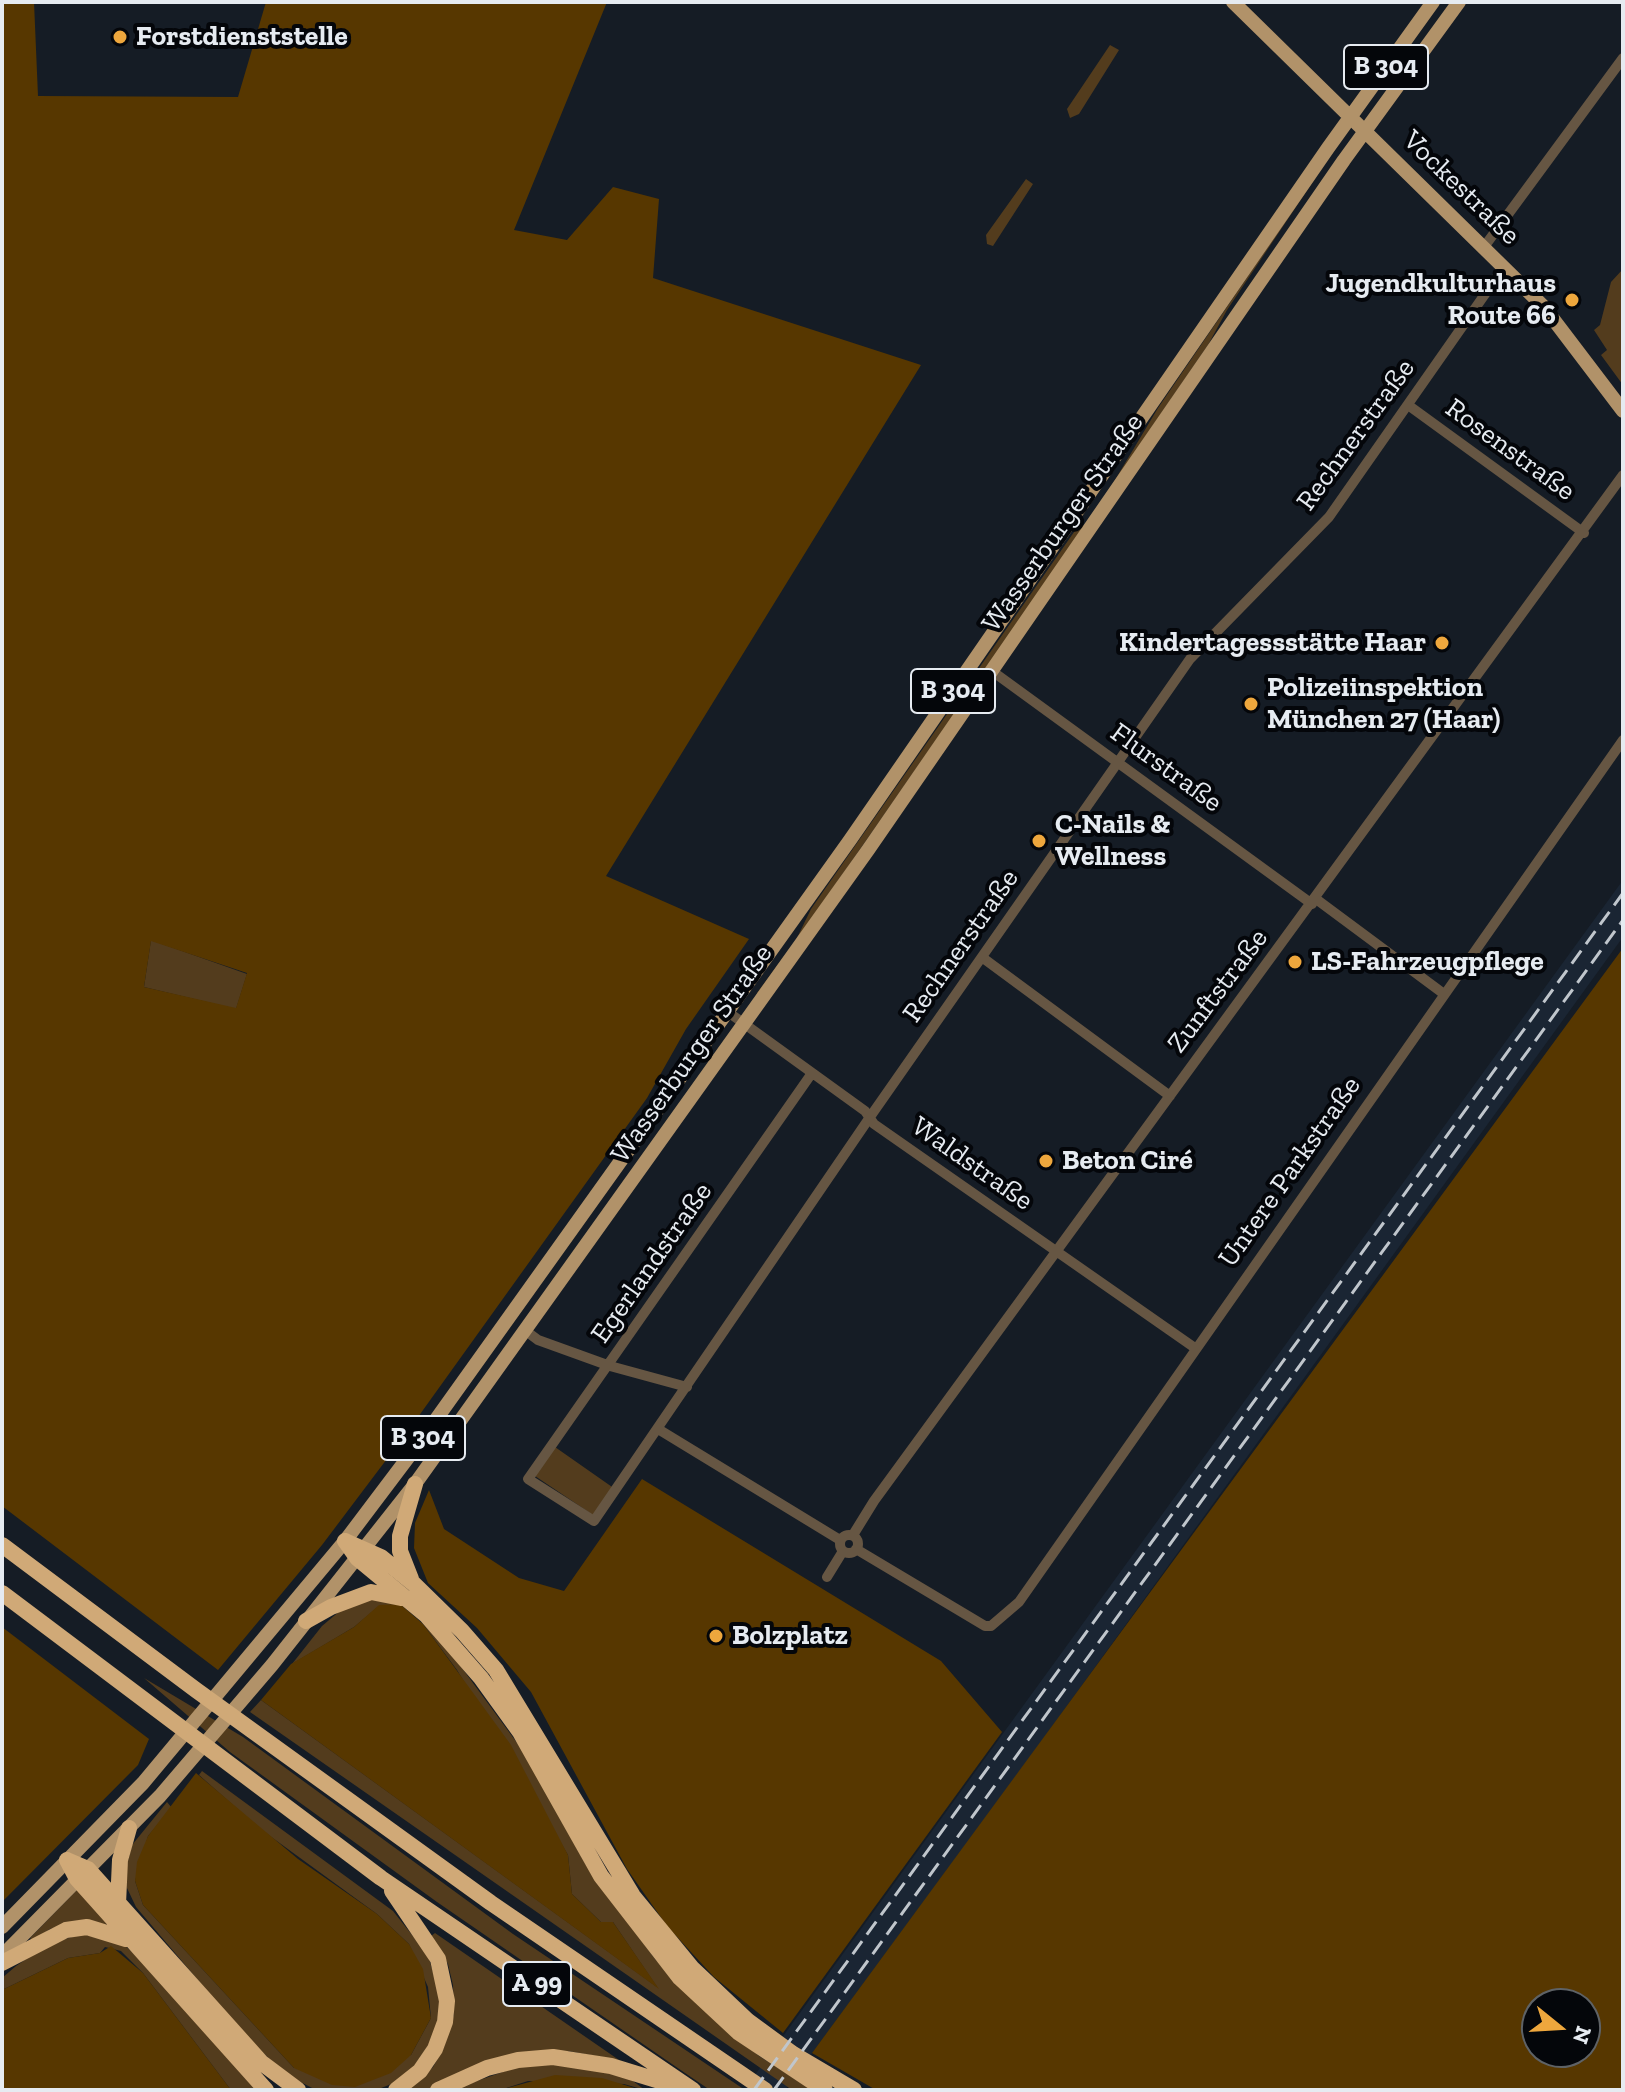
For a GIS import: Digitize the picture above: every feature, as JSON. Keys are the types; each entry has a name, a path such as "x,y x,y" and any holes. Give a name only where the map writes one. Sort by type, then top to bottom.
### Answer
{"highway":[{"path":"415,1484 400,1536 400,1551 411,1592 481,1678 520,1732 601,1876 680,1978 738,2032 825,2090"},
{"path":"345,1541 411,1592 496,1670 552,1758 613,1865 662,1935 748,2021 793,2054 854,2090"},
{"name":"A 99","path":"2,1545 491,1903 765,2090"},
{"path":"306,1621 331,1607 371,1592 411,1592"},
{"name":"A 99","path":"2,1593 381,1878 690,2090"},
{"path":"118,1904 120,1860 129,1828"},
{"path":"67,1860 118,1904 262,2063 298,2090"},
{"path":"82,1874 132,1941 266,2090"},
{"path":"381,1878 426,1938 438,1959 446,1986 445,2022 435,2049 420,2071 396,2090"},
{"path":"2,1963 66,1930 87,1927 132,1941"},
{"name":"A 99","path":"438,2090 487,2068 553,2057 599,2063 690,2090"}],"main road":[{"name":"Vockestraße","path":"1233,2 1544,307 1623,411"},
{"name":"Wasserburger Straße","path":"345,1541 498,1334 728,1012 1433,2"},
{"name":"Wasserburger Straße","path":"415,1484 744,1025 1365,131 1459,2"},
{"name":"B 304","path":"2,1956 160,1796 272,1665 415,1484"},
{"name":"B 304","path":"2,1927 143,1783 345,1541"}],"street":[{"path":"1484,247 1623,58"},
{"name":"Rechnerstraße","path":"597,1520 870,1117 1190,659 1329,517 1504,267"},
{"name":"Rosenstraße","path":"1408,405 1584,533"},
{"name":"Zunftstraße","path":"853,1535 882,1490 1584,533 1623,475"},
{"name":"Flurstraße","path":"992,671 1444,994"},
{"name":"Untere Parkstraße","path":"856,1549 977,1622 991,1626 1019,1602 1623,740"},
{"path":"983,958 1170,1096"},
{"name":"Waldstraße","path":"728,1012 870,1117 874,1124 1195,1348"},
{"name":"Egerlandstraße","path":"597,1520 528,1479 610,1366 812,1073"},
{"path":"526,1331 538,1340 610,1366 687,1387"},
{"path":"658,1429 840,1540 843,1551 827,1577"},
{"path":"840,1540 853,1535 858,1542 856,1549 850,1553 843,1551"}],"shaded area":[{"path":"2,2 34,2 38,96 238,97 266,2 607,2 514,230 567,240 613,187 659,199 653,278 921,365 606,876 749,939 686,1029 647,1098 408,1431 322,1545 218,1670 2,1506","holes":["151,941 247,973 236,1008 144,987"]},
{"path":"1110,45 1119,50 1079,114 1070,118 1067,109"},
{"path":"1330,156 1227,310 1208,345 1109,490 1158,408"},
{"path":"1026,179 1033,184 993,246 987,244 986,235"},
{"path":"1623,269 1623,385 1601,355 1607,350 1594,330 1600,325 1611,282"},
{"path":"1081,522 1084,528 759,994 757,993 796,940 811,909"},
{"path":"1623,880 1623,937 1030,1757 785,2090 744,2090"},
{"path":"151,940 247,974 236,1009 144,987"},
{"path":"1623,948 1623,2090 876,2090 812,2053"},
{"path":"555,1447 615,1489 596,1517 535,1476"},
{"path":"642,1479 941,1661 1002,1732 783,2033 714,1977 667,1926 627,1869 531,1692 477,1628 428,1583 414,1548 415,1523 429,1490 444,1529 519,1578 564,1591"},
{"path":"371,1597 400,1604 379,1606 354,1627 292,1664 322,1626 341,1610"},
{"path":"400,1604 423,1624 511,1745 568,1855 572,1894 601,1922 613,1922 659,1989 261,1700 291,1664 354,1627 379,1605"},
{"path":"423,1624 448,1649 523,1751 586,1865 655,1959 689,1996 759,2056 812,2090 792,2090 250,1712 261,1700 657,1987 613,1922 601,1922 572,1894 568,1855 457,1670"},
{"path":"2,1627 149,1739 138,1765 2,1902"},
{"path":"144,1678 243,1737 513,1934 745,2090 710,2090 685,2073 437,1902 230,1752"},
{"path":"202,1771 393,1911 428,1955 441,2000 435,2035 413,2068 394,2083 376,2090 316,2090 285,2074 242,2032 136,1907 127,1888 125,1873 132,1845 167,1802 172,1808 148,1836 135,1881 143,1905 294,2068 411,2055 431,2018 428,1987 409,1944 377,1914 259,1828 199,1775"},
{"path":"196,1773 298,1859 377,1914 409,1944 423,1969 431,2018 411,2055 391,2073 355,2087 332,2085 294,2068 143,1905 135,1881 137,1862 148,1836"},
{"path":"78,1889 111,1925 75,1922 50,1929 33,1941 30,1938"},
{"path":"435,1933 619,2060 568,2051 541,2051 476,2066 426,2090 408,2090 433,2067 444,2047 454,2014 453,1985 448,1964 431,1936"},
{"path":"82,1934 122,1943 259,2090 231,2090 143,1973 121,1951 105,1947 100,1953 68,1958 2,1990 2,1978 16,1966 48,1944"},
{"path":"111,1946 143,1973 231,2090 2,2090 2,1990 68,1958 100,1953"},
{"path":"568,2064 625,2075 645,2090 624,2084 528,2081 500,2090 451,2090 520,2066"},
{"path":"555,2075 602,2078 641,2090 500,2090"}],"railway":[{"path":"754,2090 1623,893"},
{"path":"774,2090 1623,920"}],"place":[{"name":"Forstdienststelle","path":"120,37"},
{"name":"Jugendkulturhaus Route 66","path":"1572,300"},
{"name":"Kindertagessstätte Haar","path":"1442,643"},
{"name":"Polizeiinspektion München 27 (Haar)","path":"1251,704"},
{"name":"C-Nails & Wellness","path":"1039,841"},
{"name":"LS-Fahrzeugpflege","path":"1295,962"},
{"name":"Beton Ciré","path":"1046,1161"},
{"name":"Bolzplatz","path":"716,1636"}]}
